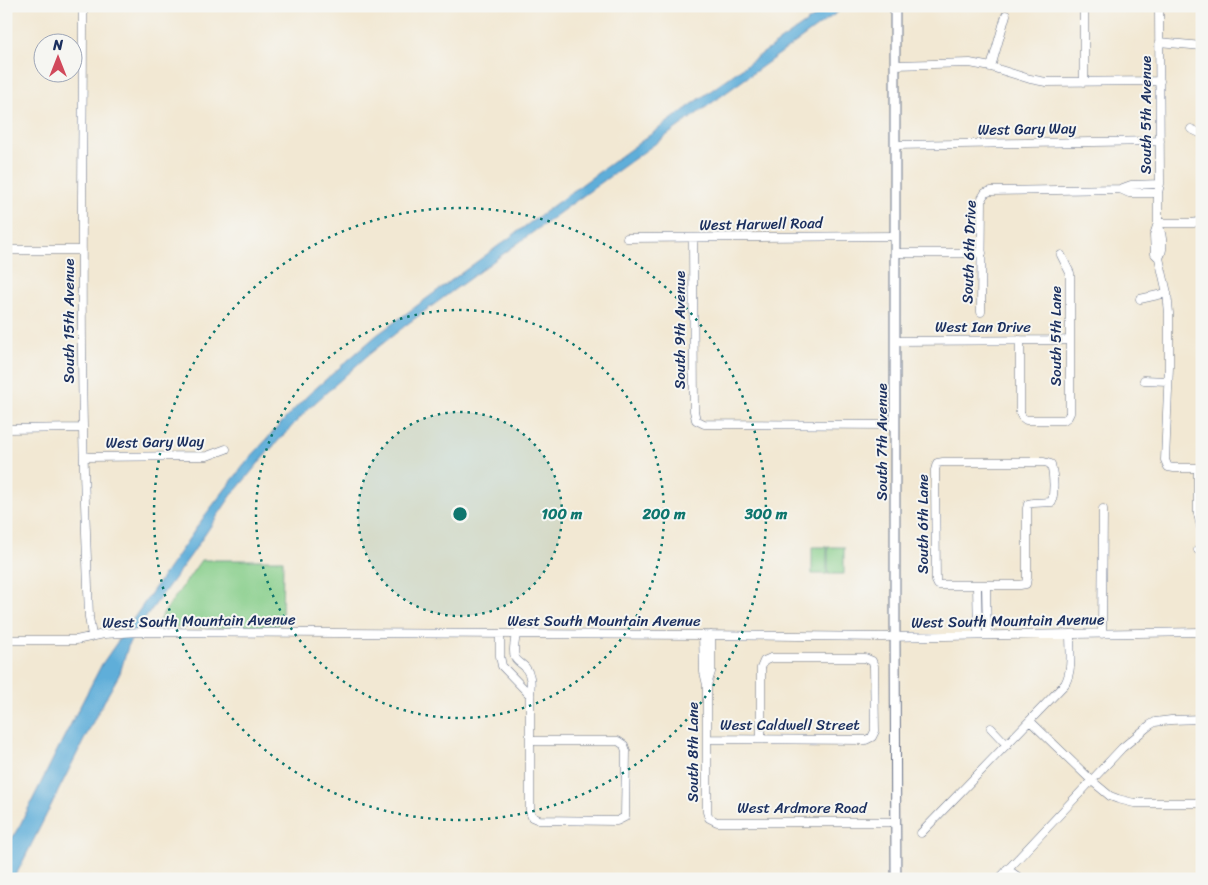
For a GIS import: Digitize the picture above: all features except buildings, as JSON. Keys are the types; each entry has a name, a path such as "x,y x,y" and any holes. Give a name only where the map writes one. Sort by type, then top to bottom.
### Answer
{"street":[{"name":"South 15th Avenue","path":"83,6 83,428 88,617 92,636"},
{"name":"South 7th Avenue","path":"895,6 896,879"},
{"path":"1084,6 1084,82"},
{"name":"South 5th Avenue","path":"1159,6 1159,188 1158,223 1154,235 1162,253 1159,258 1167,293 1169,313 1164,460 1168,467 1200,468"},
{"path":"991,67 1006,15"},
{"path":"1159,42 1202,46"},
{"path":"895,64 970,63 1046,82 1160,81"},
{"path":"1191,129 1202,134"},
{"name":"West Gary Way","path":"895,145 1160,142"},
{"name":"South 6th Drive","path":"981,312 982,198 985,193 992,191 1120,189 1129,192 1139,189 1159,188"},
{"path":"1158,223 1202,222"},
{"name":"West Harwell Road","path":"627,238 895,236"},
{"name":"South 9th Avenue","path":"693,238 694,411 696,420 704,424 895,425"},
{"path":"6,250 82,250"},
{"path":"896,253 982,253"},
{"name":"South 5th Lane","path":"1020,340 1020,413 1022,417 1026,420 1064,420 1070,413 1070,273 1061,255"},
{"path":"1140,299 1167,293"},
{"name":"West Ian Drive","path":"896,341 1070,340"},
{"path":"1144,380 1167,381"},
{"path":"6,429 83,428"},
{"name":"West Gary Way","path":"84,457 207,456 226,449"},
{"name":"South 6th Lane","path":"977,586 938,585 936,580 935,470 937,463 1044,462 1051,464 1053,470 1052,502 1028,504 1027,508 1026,584 986,586"},
{"path":"1200,468 1198,514 1202,531"},
{"path":"1102,634 1103,509"},
{"path":"978,635 977,586 986,586 987,635"},
{"path":"978,605 986,605"},
{"name":"West South Mountain Avenue","path":"6,640 76,640 104,634 138,632 895,637 1202,632"},
{"path":"500,634 500,661 504,668 530,695"},
{"path":"516,634 514,650 516,659 524,666 531,678 530,695 530,741 530,812 532,817 539,820 623,819 626,814 626,751 624,745 618,741 530,741"},
{"path":"921,833 1030,721 1068,679 1070,668 1070,634"},
{"name":"South 8th Lane","path":"707,635 707,665 711,672 707,685 707,812 709,818"},
{"name":"West Caldwell Street","path":"707,739 866,740 872,737 875,731 874,666 872,660 866,658 771,658 764,661 761,668 761,739"},
{"path":"504,668 516,659"},
{"path":"999,879 1122,748 1150,725 1155,722 1170,720 1202,719"},
{"path":"1030,721 1092,781 1118,800 1134,804 1202,803"},
{"path":"991,728 1007,745"},
{"name":"West Ardmore Road","path":"709,818 717,822 896,822"},
{"path":"1007,869 1021,879"}],"green space":[{"path":"812,547 827,547 827,574 812,574"},
{"path":"828,547 844,547 844,574 828,574"},
{"path":"201,560 283,560 282,623 276,626 249,628 154,627"}],"water":[{"path":"830,6 846,6 410,322 367,356 308,409 267,453 231,496 141,624 129,643 120,673 97,714 18,871 12,879 6,879 6,848 20,825 102,664 206,514 248,460 284,420 308,395 377,335"}]}
